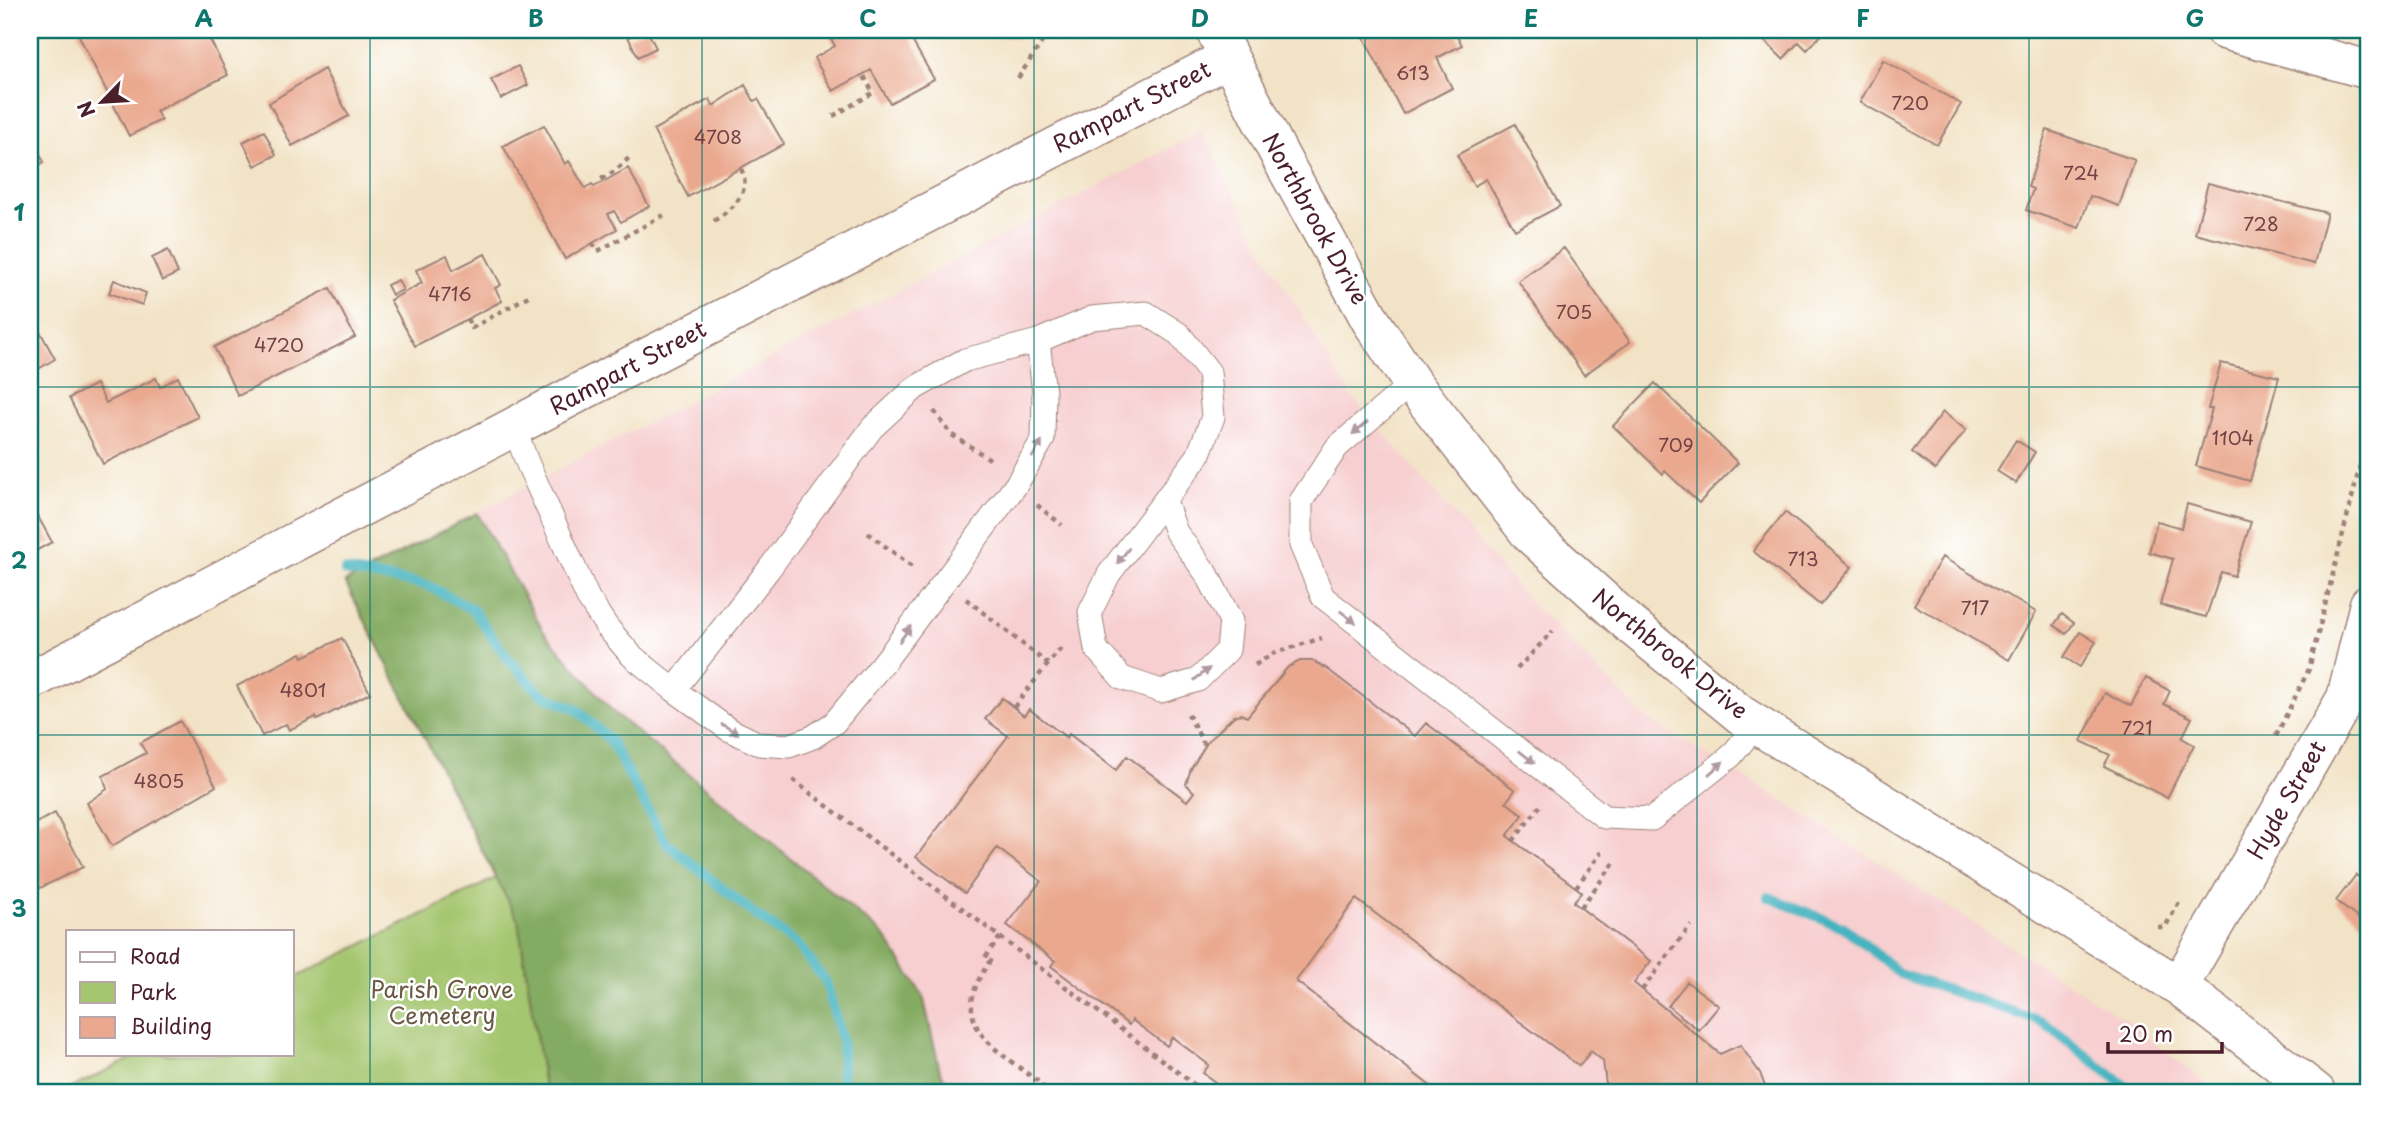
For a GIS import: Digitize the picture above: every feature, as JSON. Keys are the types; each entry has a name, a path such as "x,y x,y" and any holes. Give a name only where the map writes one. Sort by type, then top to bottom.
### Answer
{"street":[{"path":"2224,30 2369,70"},
{"name":"Northbrook Drive","path":"1222,44 1280,158 1371,321 1412,383 1530,534 1632,626 1756,724 2179,986 2315,1092"},
{"name":"Rampart Street","path":"30,681 514,427 1222,44"},
{"name":"Hyde Street","path":"2179,986 2358,701 2369,604"}],"lane":[{"path":"674,690 769,569 872,428 915,388 965,360 1038,341 1092,318 1146,313 1180,334 1209,372 1213,417 1198,456 1109,574 1090,612 1096,649 1122,678 1161,691 1198,680 1228,650 1231,621 1208,576 1176,532 1165,502"},
{"path":"514,427 588,598 607,627 632,656 728,729 760,744 789,746 813,737 834,723 885,661 1016,485 1044,439 1044,392 1038,341"},
{"path":"1412,383 1337,447 1301,501 1301,545 1323,597 1604,817 1652,819 1731,756 1756,724"}],"path":[{"path":"1018,78 1042,42 1046,30"},
{"path":"833,116 873,93 863,74"},
{"path":"601,179 615,171 632,155"},
{"path":"713,222 735,206 741,197 745,179 741,169"},
{"path":"592,243 598,251 666,214"},
{"path":"467,319 471,328 532,294"},
{"path":"931,408 952,435 993,461"},
{"path":"2272,744 2309,669 2369,430"},
{"path":"1036,504 1062,525"},
{"path":"869,533 915,570"},
{"path":"963,597 1048,664"},
{"path":"1517,669 1553,631"},
{"path":"1250,668 1273,653 1322,638"},
{"path":"1014,707 1068,640"},
{"path":"1187,714 1205,746"},
{"path":"793,780 1204,1092"},
{"path":"1513,841 1541,805"},
{"path":"1576,887 1602,852"},
{"path":"1581,908 1615,862"},
{"path":"2156,928 2165,927 2184,893"},
{"path":"1642,990 1691,925"},
{"path":"1000,937 985,957 990,961 976,981 971,999 974,1022 984,1039 1040,1083 1047,1092"}],"shaded area":[{"path":"1202,131 1263,251 1352,397 1534,606 1646,718 1773,795 2124,1019 2217,1092 63,1092 137,1056 294,1056 294,978 496,878 345,582"}],"green space":[{"path":"477,513 544,632 613,712 884,935 923,996 940,1071 952,1092 545,1092 518,920 345,582"},
{"name":"Parish Grove Cemetery","path":"447,783 518,920 545,1092 63,1092 137,1056 294,1056 294,978 496,878"}],"building":[{"path":"205,30 228,75 156,111 161,120 129,136 77,32"},
{"path":"647,30 656,48 638,57 628,37"},
{"path":"906,30 934,79 890,103 871,70 833,91 814,58 835,46 827,32"},
{"path":"984,30 1022,30 1021,38 984,36"},
{"path":"1360,30 1454,30 1462,45 1437,58 1452,88 1403,114"},
{"path":"1753,30 1826,30 1807,50 1799,42 1783,59"},
{"path":"1883,60 1961,104 1937,145 1860,102"},
{"path":"518,66 528,85 501,99 491,80"},
{"path":"324,69 349,116 292,146 269,103"},
{"path":"745,85 754,101 758,99 784,144 688,197 653,130 710,99 713,106"},
{"path":"1515,124 1560,206 1515,230 1486,179 1474,186 1457,155"},
{"path":"544,125 565,164 569,161 585,188 592,184 594,187 628,168 649,206 621,222 614,211 608,214 617,229 565,259 503,146"},
{"path":"2047,130 2135,160 2119,206 2090,196 2079,228 2026,210 2033,189 2028,187"},
{"path":"264,131 276,155 255,166 243,142"},
{"path":"30,136 44,162 30,170"},
{"path":"2208,183 2327,213 2314,264 2195,234"},
{"path":"1564,248 1630,342 1584,375 1518,281"},
{"path":"168,250 178,273 162,281 152,258"},
{"path":"485,254 501,285 495,288 502,301 415,346 390,300 422,283 416,270 447,255 453,270"},
{"path":"114,280 146,293 142,305 109,293"},
{"path":"398,280 403,290 392,295 387,285"},
{"path":"330,288 355,337 238,396 214,347"},
{"path":"37,326 55,359 30,374 30,330"},
{"path":"2221,363 2279,377 2250,481 2196,466 2212,409 2208,409"},
{"path":"178,377 198,417 103,464 69,398 96,384 106,403 156,378 160,387"},
{"path":"1655,383 1738,463 1699,503 1665,471 1663,474 1613,426"},
{"path":"1943,412 1966,430 1935,470 1912,452"},
{"path":"2016,440 2035,452 2016,483 1997,471"},
{"path":"30,502 52,542 30,554"},
{"path":"2187,504 2251,522 2234,576 2221,572 2206,617 2160,605 2173,559 2149,552 2157,521 2181,528"},
{"path":"1785,512 1852,567 1820,605 1753,551"},
{"path":"1942,557 2036,612 2009,660 1914,605"},
{"path":"2062,614 2074,623 2066,634 2054,625"},
{"path":"2080,632 2096,642 2080,667 2064,657"},
{"path":"342,638 370,693 317,720 316,717 289,730 286,724 262,736 237,686 301,653 303,657"},
{"path":"1300,661 1313,661 1326,668 1415,736 1426,723 1515,790 1506,802 1523,815 1507,836 1582,892 1573,902 1651,961 1634,983 1720,1054 1740,1045 1760,1073 1767,1092 1607,1092 1603,1061 1591,1051 1579,1066 1356,899 1296,981 1438,1092 1228,1092 1203,1073 1209,1065 1172,1037 1167,1046 1132,1020 1129,1025 1051,966 1055,961 1007,925 1041,881 997,848 965,893 916,857 1008,736 985,719 1002,698 1024,716 1029,709 1067,738 1069,734 1116,770 1127,756 1187,801 1194,792 1186,784 1191,769 1208,741 1234,716 1241,714 1247,717 1288,667"},
{"path":"2146,678 2170,691 2164,704 2192,718 2182,738 2194,745 2167,798 2104,766 2110,755 2081,741 2105,693 2131,706"},
{"path":"180,721 216,786 112,846 87,803 107,789 103,776 146,753 140,743"},
{"path":"55,813 83,867 30,893 30,826"},
{"path":"2356,875 2369,885 2369,927 2336,901"},
{"path":"1687,982 1719,1006 1699,1030 1668,1006"}],"waterway":[{"path":"345,571 427,585 473,610 509,660 541,694 576,709 610,740 666,843 753,913 798,945 826,982 842,1042 842,1092"},
{"path":"1768,897 1844,927 1900,974 2043,1022 2133,1092"}]}
